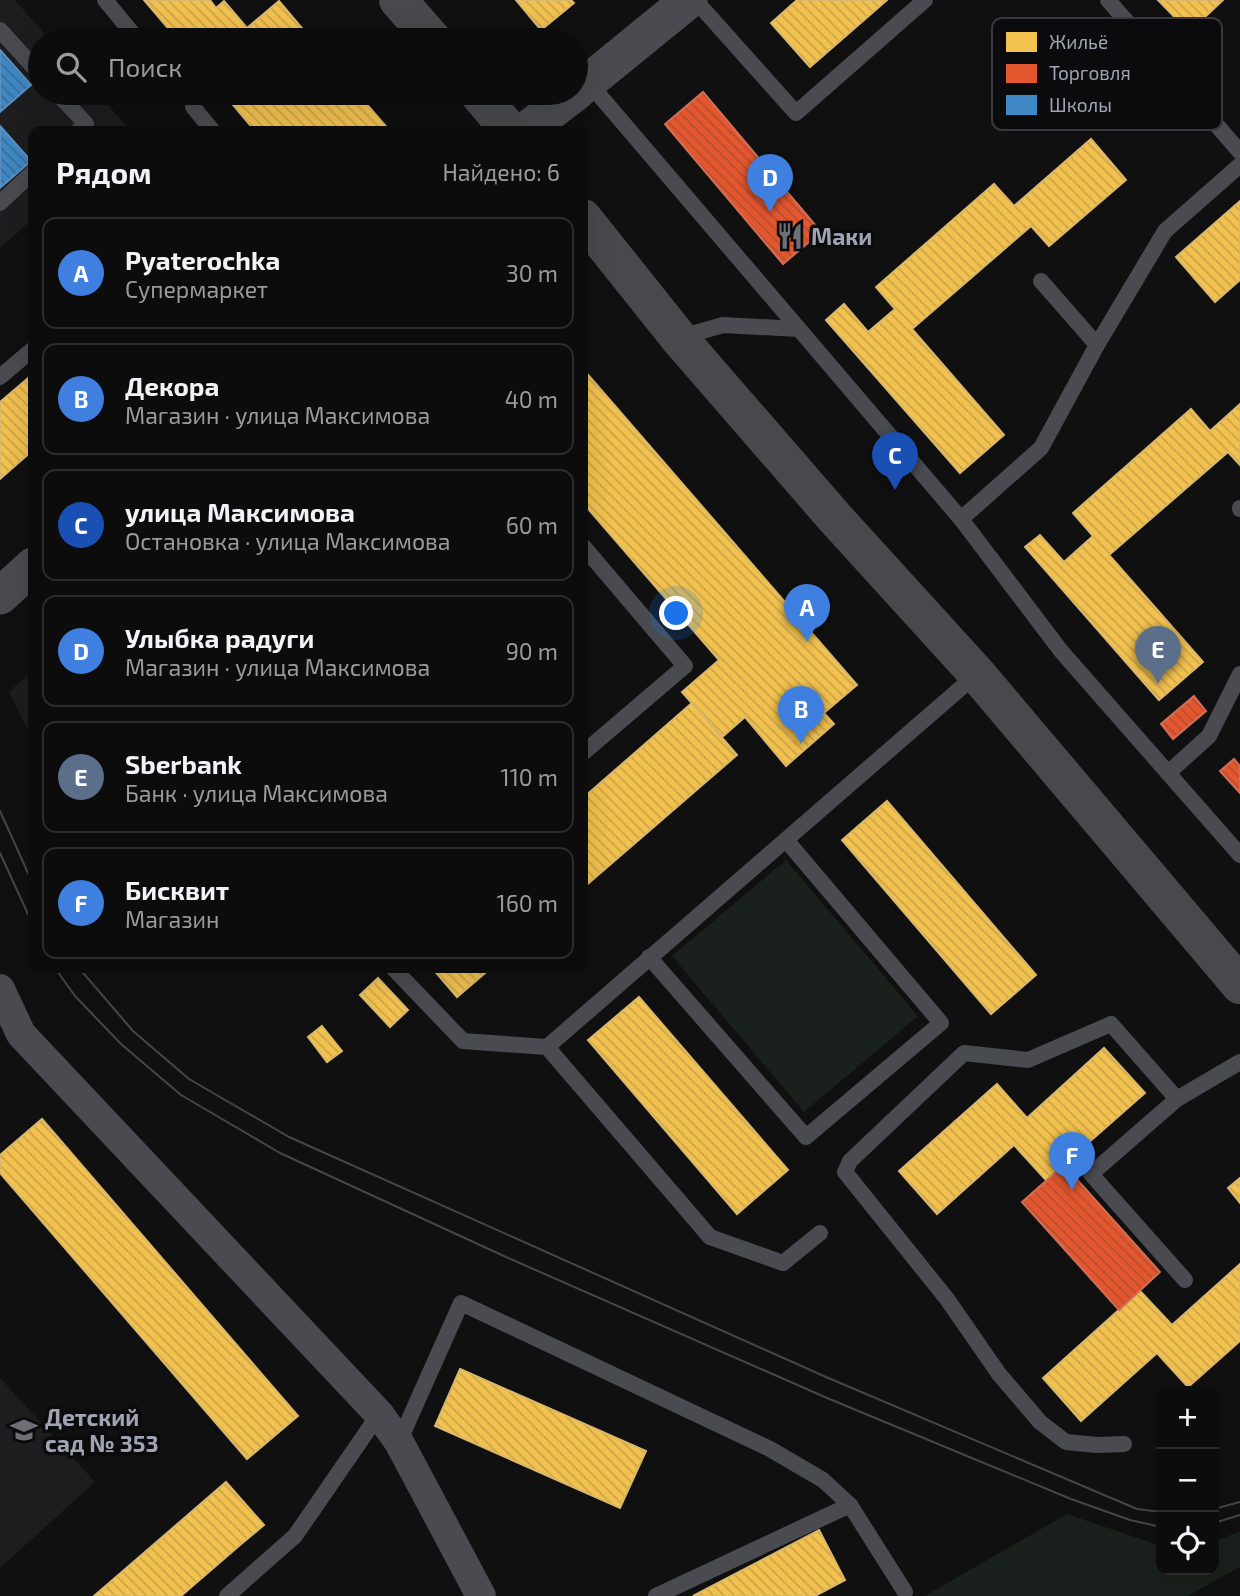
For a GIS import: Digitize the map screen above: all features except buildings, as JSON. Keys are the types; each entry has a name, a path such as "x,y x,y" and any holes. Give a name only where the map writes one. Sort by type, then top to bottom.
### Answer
{"main road":[{"path":"398,0 422,28"},
{"path":"488,105 506,126"},
{"path":"588,224 678,337 835,518 977,674 1240,985"}],"street":[{"path":"588,82 689,0"},
{"path":"532,126 559,105"},
{"path":"0,596 28,573"},
{"path":"0,989 21,1034 379,1414 399,1442 481,1596"}],"lane":[{"path":"105,0 128,28"},
{"path":"695,0 796,113 925,0"},
{"path":"1108,0 1124,18"},
{"path":"0,30 28,61"},
{"path":"588,98 799,329 961,519 1060,651 1240,855"},
{"path":"68,105 86,124 84,126"},
{"path":"193,107 209,126"},
{"path":"1221,130 1240,152"},
{"path":"961,519 1041,448 1097,345 1165,232 1240,165"},
{"path":"0,203 28,177"},
{"path":"1041,281 1097,345"},
{"path":"678,337 723,325 799,329"},
{"path":"0,377 28,353"},
{"path":"588,552 685,666 588,750"},
{"path":"547,1047 977,674"},
{"path":"1168,773 1209,736 1240,674"},
{"path":"649,957 806,1137 941,1023 786,841"},
{"path":"398,973 463,1041 547,1047 710,1237 783,1263 820,1233"},
{"path":"1124,1444 1097,1446 1066,1442 1040,1422 999,1374 947,1299 845,1172 850,1161 964,1053 1028,1060 1111,1024 1177,1100"},
{"path":"1185,1280 1091,1174 1177,1100 1240,1062"},
{"path":"399,1442 461,1303 770,1449 823,1480 850,1505 905,1592"},
{"path":"227,1596 295,1536 379,1414"},
{"path":"656,1596 850,1505"}],"shaded area":[{"path":"0,0 15,0 40,28 28,28 28,105 108,105 127,126 28,126 28,223 0,248"},
{"path":"28,675 28,731 9,692"},
{"path":"786,860 918,1016 804,1112 672,956"},
{"name":"Детский сад № 353","path":"0,1378 95,1482 0,1568"},
{"path":"1067,1514 1156,1544 1156,1575 1219,1575 1219,1540 1240,1531 1240,1567 1188,1596 925,1596"}],"tram line":[{"path":"0,811 28,873"},
{"path":"0,853 28,914"},
{"path":"59,973 75,996 121,1044 181,1095 280,1153 506,1257 827,1398 1071,1499 1130,1520 1156,1526"},
{"path":"83,973 133,1031 189,1079 289,1137 826,1377 1137,1509 1156,1511"},
{"path":"1219,1508 1240,1502"},
{"path":"1219,1521 1240,1515"}],"place":[{"name":"Улыбка радуги","path":"770,212"},
{"name":"Маки","path":"790,236"},
{"name":"улица Максимова","path":"895,490"},
{"name":"Pyaterochka","path":"807,642"},
{"name":"Sberbank","path":"1158,684"},
{"name":"Декора","path":"801,744"},
{"name":"Бисквит","path":"1072,1190"},
{"name":"Детский сад № 353","path":"24,1430"}]}
